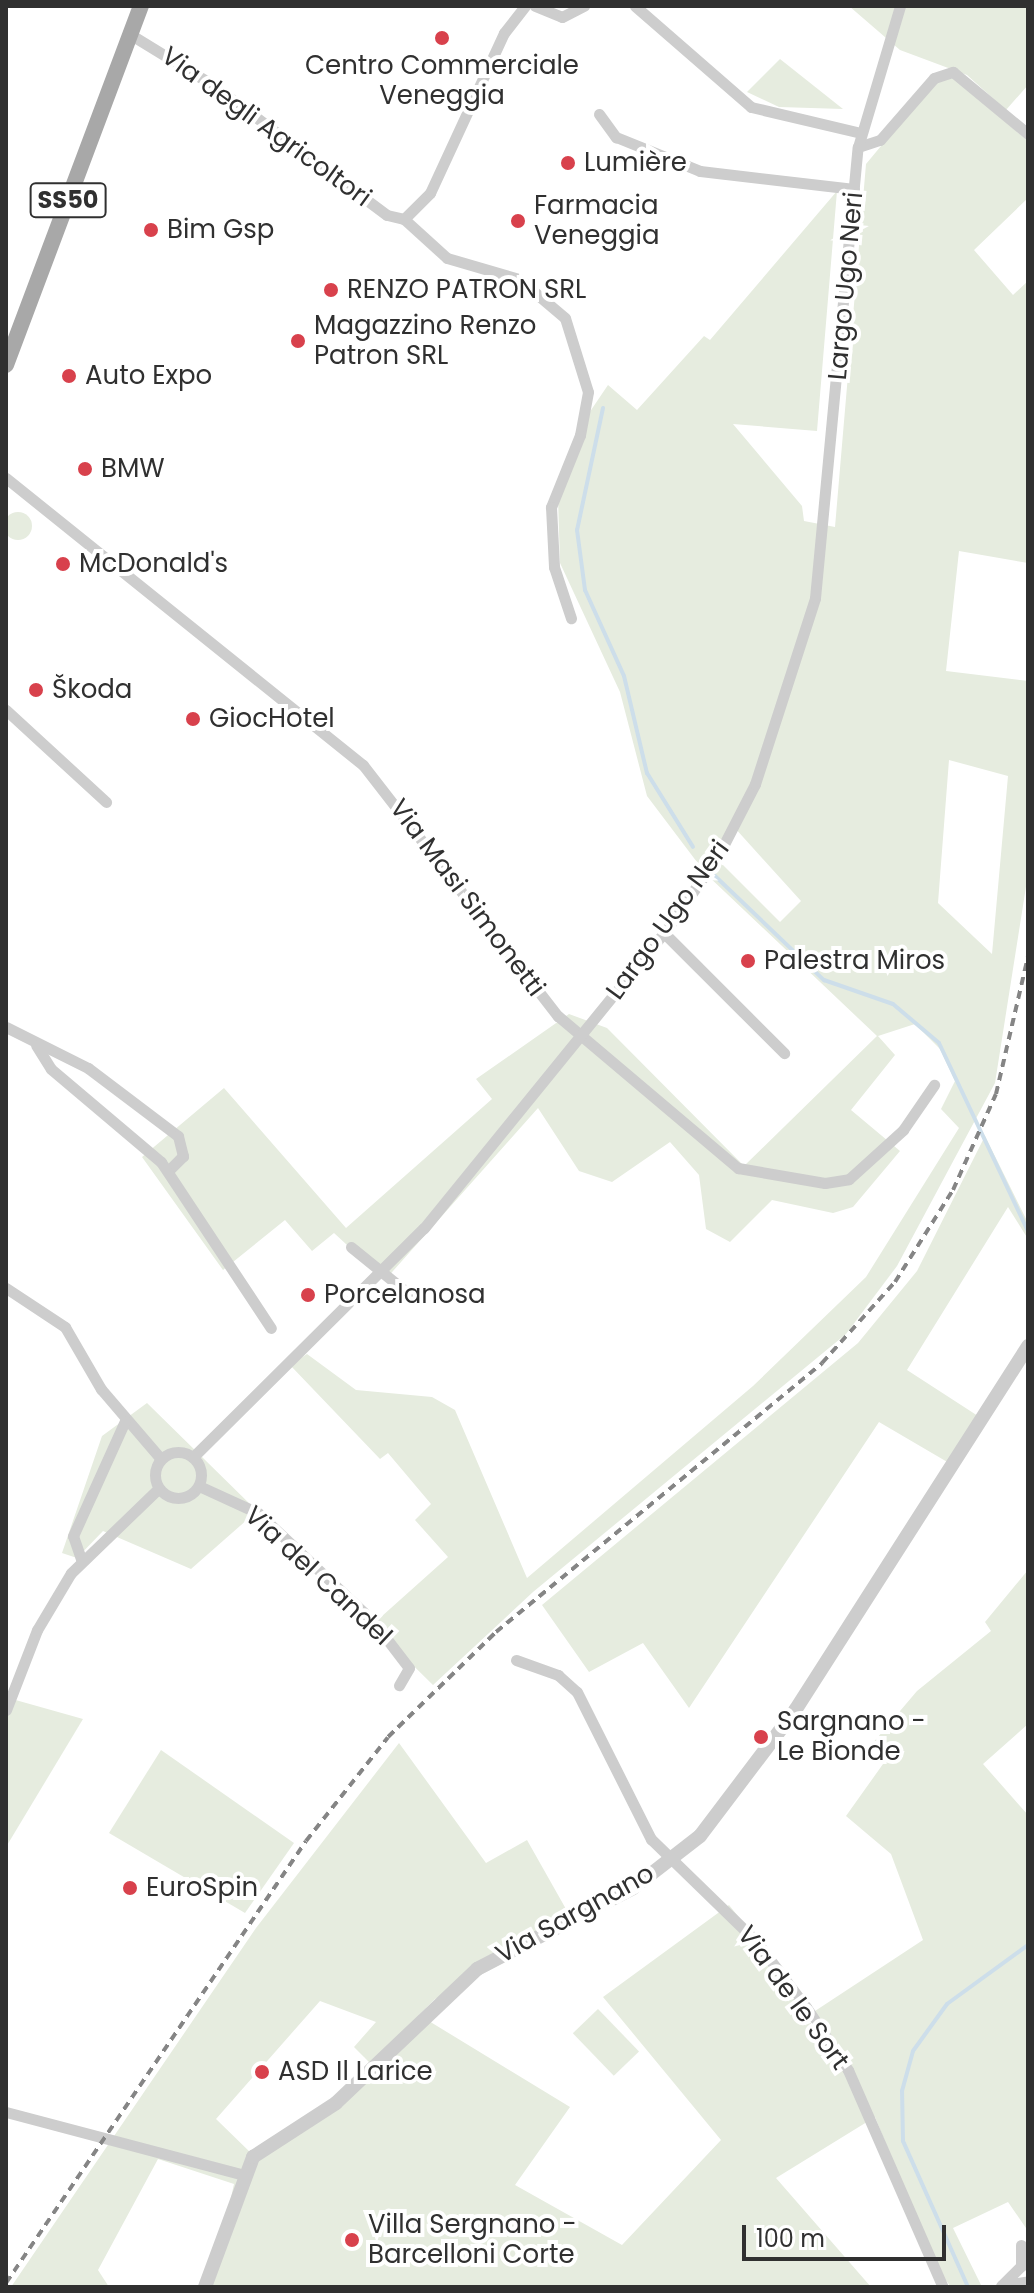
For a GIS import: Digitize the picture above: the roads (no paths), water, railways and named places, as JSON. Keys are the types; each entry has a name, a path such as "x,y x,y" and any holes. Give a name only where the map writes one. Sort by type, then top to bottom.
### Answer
{"main road":[{"name":"SS50","path":"6,365 128,33 141,6"}],"street":[{"path":"404,219 430,193 504,33 525,6"},
{"path":"535,6 562,17 584,6"},
{"path":"635,6 751,107 861,133"},
{"name":"Largo Ugo Neri","path":"193,1457 382,1272 581,1038 664,933 718,856 755,784 809,629 834,447 858,147 900,6"},
{"name":"Via degli Agricoltori","path":"128,33 213,85 387,215 404,219 447,258 519,279 558,309 576,339 587,407 550,515 554,567 571,618"},
{"path":"858,147 880,140 934,78 953,72 1028,134"},
{"path":"599,114 616,137 700,171 854,189"},
{"name":"Via Masi Simonetti","path":"6,478 363,765 581,1038 738,1168 825,1183 860,1172 924,1106 934,1085"},
{"path":"6,710 106,802"},
{"path":"664,933 784,1053"},
{"path":"6,1027 36,1045 88,1068 178,1136 183,1156 168,1171"},
{"path":"36,1045 51,1069 168,1171 271,1328"},
{"path":"351,1247 409,1294"},
{"path":"6,1288 65,1327 125,1421 161,1459 159,1488 81,1559 37,1630 6,1710"},
{"name":"Via Sargnano","path":"205,2287 241,2174 262,2149 336,2103 477,1969 672,1860 707,1827 796,1709 1028,1346"},
{"path":"81,1559 73,1536 125,1421"},
{"path":"159,1488 183,1498 199,1486 193,1457 180,1451 161,1459"},
{"name":"Via del Candel","path":"199,1486 258,1513 373,1621 409,1668 399,1685"},
{"name":"Via de le Sort","path":"516,1660 558,1675 589,1708 641,1824 672,1860 756,1941 848,2070 943,2287"},
{"path":"6,2112 241,2174"},
{"path":"1000,2286 1021,2266 1021,2245"},
{"path":"1000,2286 1028,2281"}],"waterway":[{"path":"603,408 577,530 585,590 624,676 647,773 693,847"},
{"path":"715,876 824,980 893,1004 939,1043 1028,1231"},
{"path":"968,2287 903,2141 902,2091 913,2051 947,2004 1028,1945"}],"railway":[{"path":"6,2283 306,1841 388,1737 496,1632 822,1363 895,1282 953,1190 996,1094 1028,957"}],"place":[{"name":"Centro Commerciale Veneggia","path":"442,38"},
{"name":"Lumière","path":"568,163"},
{"name":"Farmacia Veneggia","path":"518,221"},
{"name":"Bim Gsp","path":"151,230"},
{"name":"RENZO PATRON SRL","path":"331,290"},
{"name":"Magazzino Renzo Patron SRL","path":"298,341"},
{"name":"Auto Expo","path":"69,376"},
{"name":"BMW","path":"85,469"},
{"name":"McDonald's","path":"63,564"},
{"name":"Škoda","path":"36,690"},
{"name":"GiocHotel","path":"193,719"},
{"name":"Palestra Miros","path":"748,961"},
{"name":"Porcelanosa","path":"308,1295"},
{"name":"Sargnano - Le Bionde","path":"761,1737"},
{"name":"EuroSpin","path":"130,1888"},
{"name":"ASD Il Larice","path":"262,2072"},
{"name":"Villa Sergnano - Barcelloni Corte","path":"352,2240"}]}
